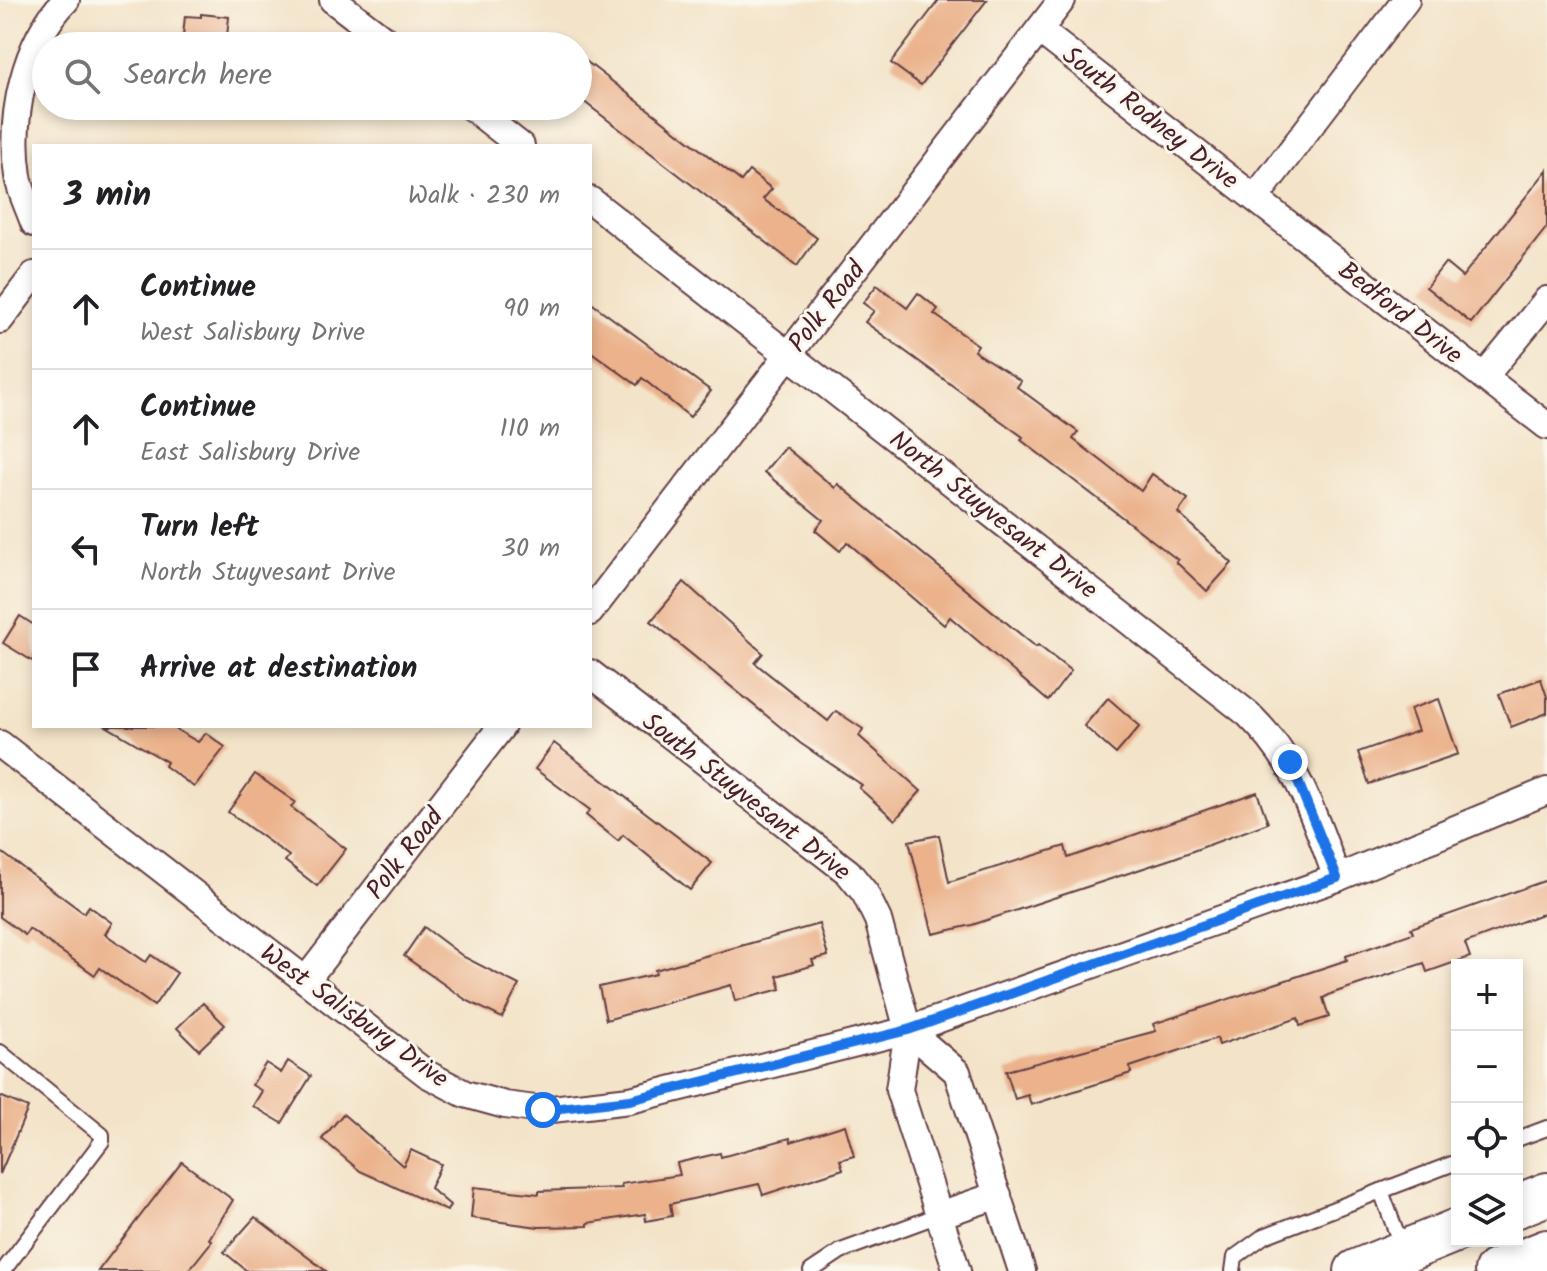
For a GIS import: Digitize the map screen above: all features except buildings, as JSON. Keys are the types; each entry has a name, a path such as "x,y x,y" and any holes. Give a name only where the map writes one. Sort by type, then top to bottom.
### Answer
{"main road":[{"path":"1523,1204 1547,1194"},
{"path":"1356,1271 1451,1232"},
{"path":"1496,1271 1547,1251"}],"street":[{"path":"44,32 53,13 66,0"},
{"path":"333,0 375,32"},
{"name":"Polk Road","path":"592,609 1062,0"},
{"name":"South Rodney Drive","path":"1039,30 1255,198 1406,0"},
{"path":"32,55 18,107 18,177 32,217"},
{"path":"488,120 518,144"},
{"name":"Bedford Drive","path":"1255,198 1547,426"},
{"name":"North Stuyvesant Drive","path":"592,202 1257,723 1274,740 1303,786 1337,878"},
{"path":"0,320 32,278"},
{"path":"1484,377 1547,300"},
{"name":"South Stuyvesant Drive","path":"592,675 848,872 865,893 878,920 908,1030 899,1090 957,1271"},
{"name":"Polk Road","path":"306,980 500,728"},
{"name":"West Salisbury Drive","path":"0,744 427,1074 465,1094 505,1105 543,1110 630,1100 908,1030 1337,878 1547,791"},
{"path":"908,1030 957,1072 1022,1271"},
{"path":"939,1215 998,1195"}],"lane":[{"path":"0,1052 102,1135 102,1141 3,1271"},
{"path":"1523,1137 1547,1128"},
{"path":"1233,1271 1235,1257 1264,1236 1451,1164"},
{"path":"1381,1191 1404,1252"},
{"path":"811,1271 841,1251 939,1215"}],"route":[{"path":"543,1110 630,1100 908,1030 1337,878 1303,786 1290,762"}]}
